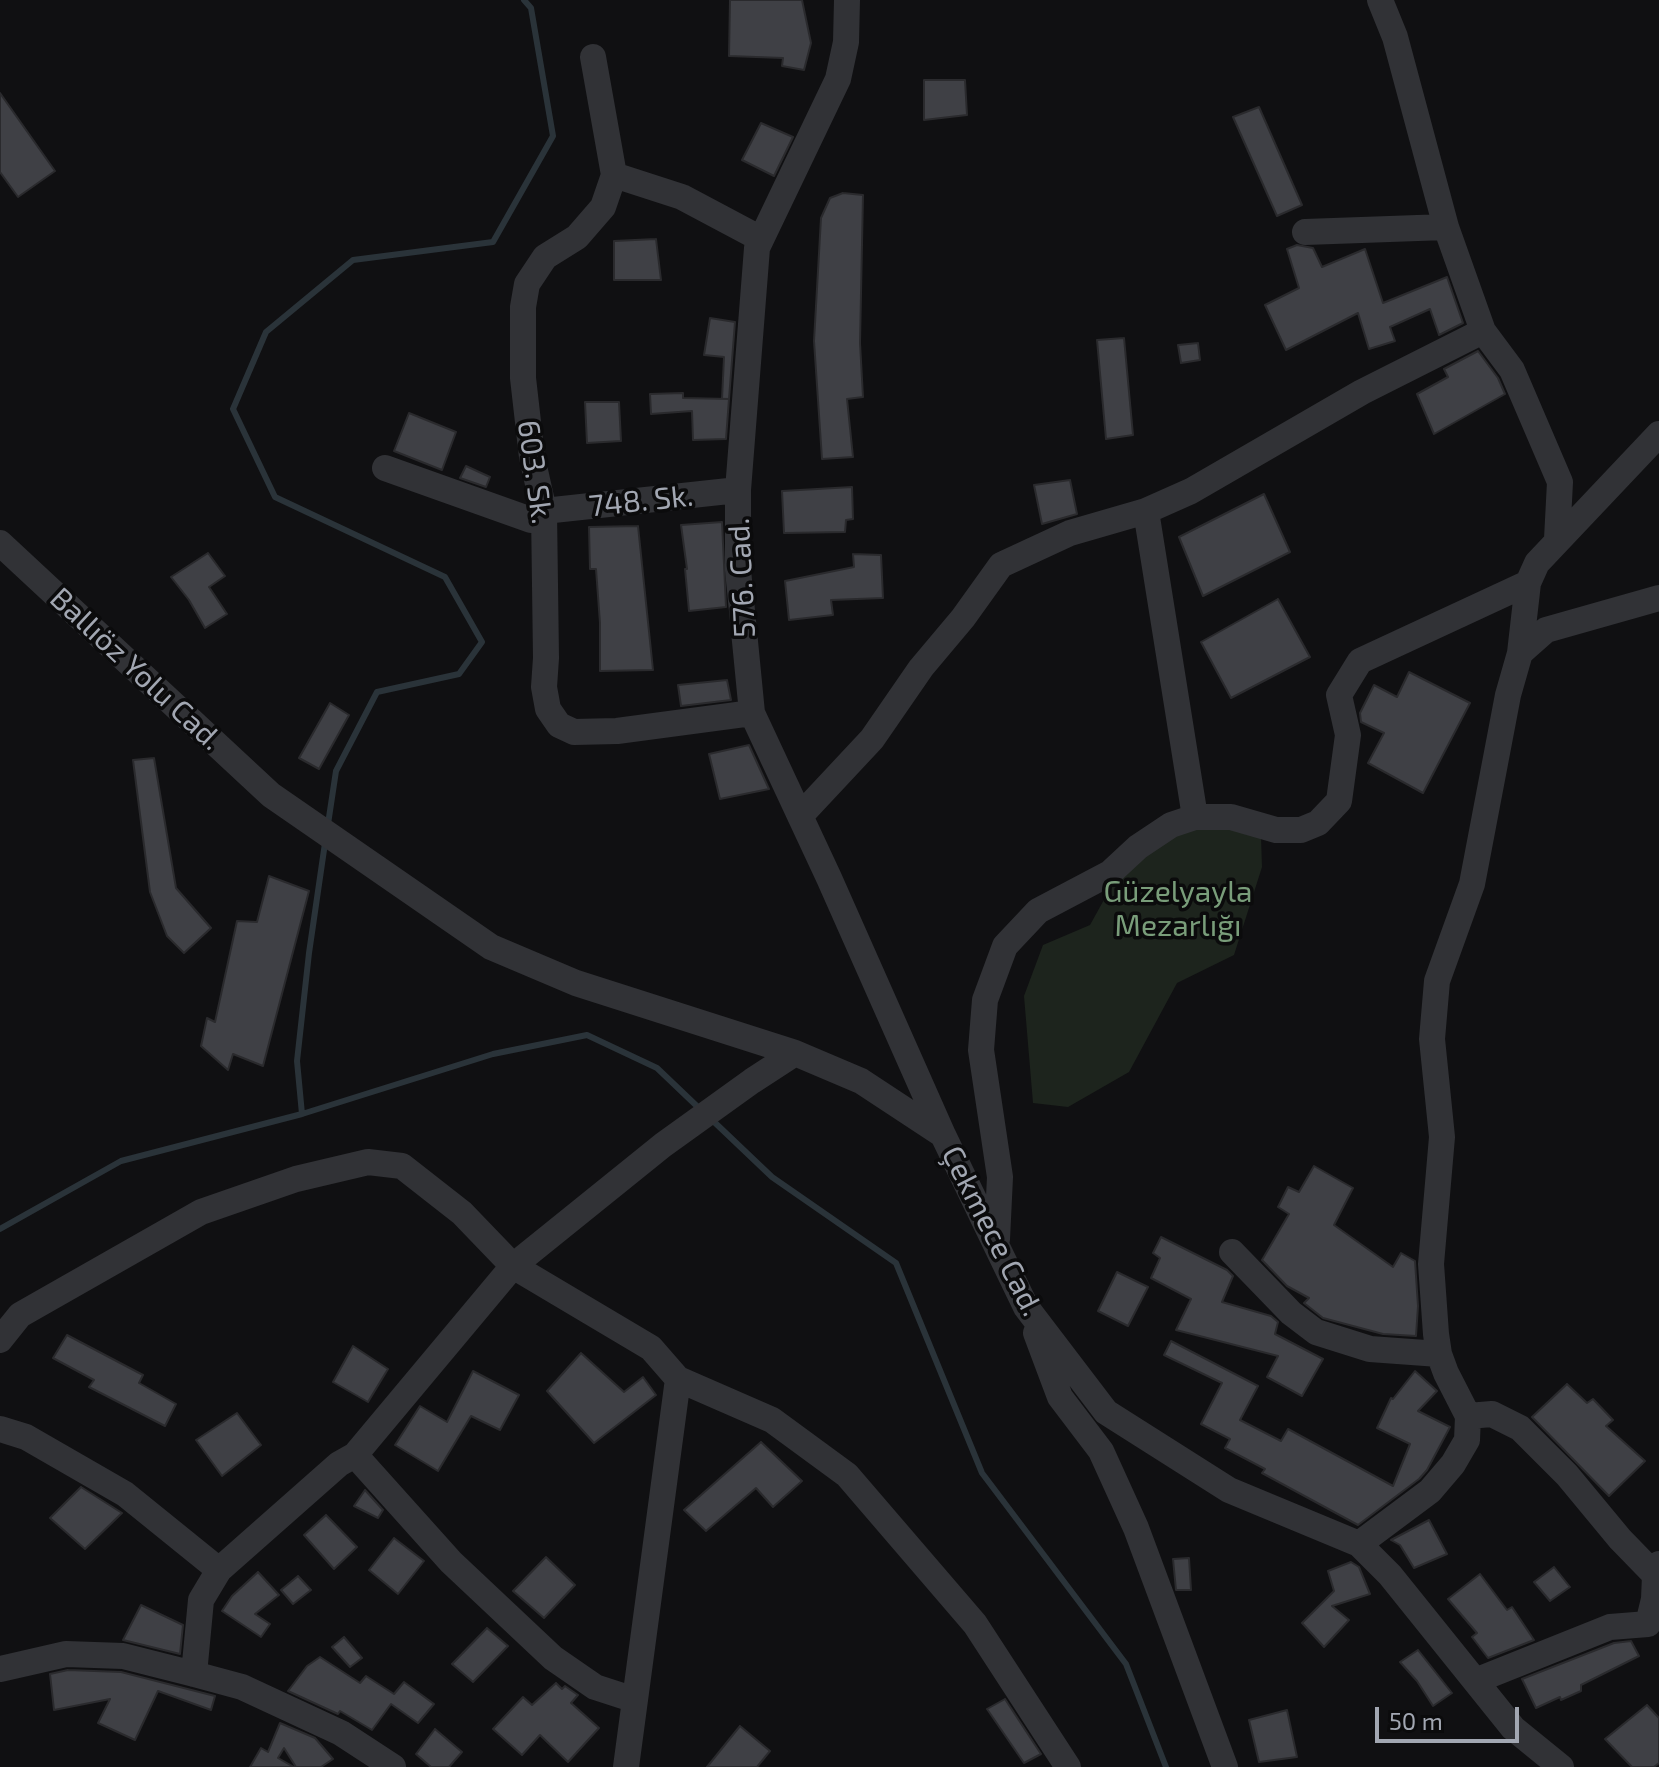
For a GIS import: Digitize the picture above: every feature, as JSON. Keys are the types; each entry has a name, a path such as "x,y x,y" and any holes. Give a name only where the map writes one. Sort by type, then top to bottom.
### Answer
{"street":[{"name":"576. Cad.","path":"847,0 846,42 838,79 757,248 738,490 738,570 752,713 943,1135"},
{"path":"1380,0 1395,37 1446,227 1483,331 1512,370 1560,482 1557,539"},
{"path":"593,57 614,175 682,197 761,239"},
{"name":"603. Sk.","path":"614,175 603,207 577,237 545,257 527,284 523,307 523,378 532,457 544,511 544,687 548,709 559,725 574,732 617,731 752,713"},
{"path":"1305,232 1446,227"},
{"path":"800,816 872,739 921,668 963,618 1001,565 1070,533 1146,511 1191,491 1362,392 1483,331"},
{"path":"1359,1544 1430,1491 1453,1464 1467,1440 1468,1416 1439,1354 1431,1264 1442,1137 1432,1039 1437,981 1472,884 1508,695 1520,653 1528,583 1537,563 1557,539 1659,434"},
{"name":"748. Sk.","path":"385,468 531,520 544,511 738,490"},
{"path":"1146,511 1195,817"},
{"name":"Ballıöz Yolu Cad.","path":"0,543 271,795 363,858"},
{"path":"996,1243 1000,1177 981,1050 985,1000 1005,946 1038,911 1110,873 1138,847 1171,825 1195,817 1231,817 1276,830 1301,830 1318,823 1339,801 1348,735 1339,695 1360,661 1528,583"},
{"path":"1520,653 1546,630 1659,598"},
{"name":"Çekmece Cad.","path":"363,858 491,947 576,983 795,1053 861,1081 943,1135 1026,1307 1106,1412 1229,1490 1359,1544 1390,1575 1513,1728 1561,1767"},
{"path":"194,1674 201,1600 219,1570 339,1464 355,1455 513,1266 663,1145 795,1053"},
{"path":"0,1340 20,1315 201,1212 296,1179 368,1162 402,1166 462,1213 513,1266 651,1348 678,1379 772,1420 847,1475 975,1624 1068,1767"},
{"path":"1232,1252 1291,1313 1316,1332 1370,1349 1439,1354"},
{"path":"1026,1307 1060,1397 1101,1451 1136,1528 1225,1767"},
{"path":"626,1767 678,1379"},
{"path":"1468,1416 1492,1414 1520,1428 1567,1475 1620,1539 1657,1570 1654,1627 1610,1627 1475,1681"},
{"path":"0,1429 26,1437 125,1494 219,1570"},
{"path":"355,1455 451,1562 553,1658 595,1687 635,1700"},
{"path":"0,1669 66,1654 123,1656 242,1687 341,1733 393,1767"}],"green space":[{"name":"Güzelyayla Mezarlığı","path":"1188,817 1261,837 1262,867 1234,955 1177,983 1129,1072 1068,1107 1033,1103 1024,996 1043,945 1090,925 1121,869"}],"building":[{"path":"730,0 802,0 811,43 804,70 782,66 783,58 729,56"},
{"path":"924,80 965,80 967,115 924,120"},
{"path":"0,93 55,171 18,197 0,172"},
{"path":"1259,107 1302,205 1277,216 1233,117"},
{"path":"761,123 793,137 774,176 742,160"},
{"path":"843,193 863,195 860,343 863,397 847,399 853,457 822,459 814,341 821,218 830,198"},
{"path":"656,239 661,280 614,280 614,241"},
{"path":"1297,245 1313,248 1322,267 1365,249 1383,303 1447,277 1463,323 1439,335 1430,309 1390,327 1395,341 1369,349 1358,313 1286,350 1265,305 1299,288 1287,249"},
{"path":"710,318 735,322 729,399 722,399 724,357 704,355"},
{"path":"1124,338 1133,435 1106,439 1097,340"},
{"path":"1198,343 1200,360 1181,363 1178,345"},
{"path":"1478,351 1498,378 1505,394 1434,434 1417,394 1448,377 1444,369"},
{"path":"683,393 683,398 729,399 726,439 693,440 692,411 651,414 650,394"},
{"path":"585,402 619,402 621,441 587,443"},
{"path":"409,413 456,432 442,470 394,451"},
{"path":"466,466 490,477 486,487 460,478"},
{"path":"1070,480 1077,514 1042,524 1034,485"},
{"path":"852,487 853,519 846,520 845,532 784,533 782,491"},
{"path":"1264,494 1290,552 1203,596 1179,537"},
{"path":"722,522 726,607 689,611 681,525"},
{"path":"638,526 653,670 600,671 596,569 590,569 589,527"},
{"path":"208,553 225,576 209,587 227,614 205,628 171,577"},
{"path":"853,554 881,555 883,598 831,600 833,615 789,620 785,581 854,567"},
{"path":"1278,599 1310,657 1231,698 1201,642"},
{"path":"1409,672 1470,703 1423,793 1368,763 1384,733 1361,722 1360,713 1374,685 1397,697"},
{"path":"727,680 731,700 681,706 678,685"},
{"path":"330,703 349,715 319,769 299,758"},
{"path":"749,745 769,789 720,799 709,754"},
{"path":"154,758 176,888 211,928 184,953 167,936 150,892 133,760"},
{"path":"269,876 309,891 263,1066 233,1054 228,1070 201,1046 207,1018 215,1022 237,921 257,922"},
{"path":"1314,1166 1353,1188 1334,1225 1393,1267 1401,1253 1415,1261 1416,1336 1383,1334 1323,1318 1304,1303 1309,1298 1287,1286 1262,1260 1289,1214 1278,1207 1288,1187 1299,1192"},
{"path":"1161,1237 1227,1270 1233,1276 1222,1302 1271,1316 1278,1322 1275,1334 1323,1359 1302,1396 1267,1377 1278,1356 1176,1330 1191,1299 1151,1278 1160,1258 1153,1253"},
{"path":"1117,1272 1148,1287 1128,1326 1098,1311"},
{"path":"67,1335 143,1375 139,1383 176,1404 165,1426 89,1387 94,1380 53,1358"},
{"path":"1171,1341 1258,1386 1240,1420 1281,1441 1288,1429 1393,1486 1410,1444 1377,1428 1391,1398 1415,1371 1437,1391 1418,1411 1450,1427 1419,1479 1358,1525 1262,1473 1265,1469 1225,1448 1230,1439 1201,1424 1222,1383 1164,1355"},
{"path":"353,1346 388,1369 368,1402 333,1382"},
{"path":"581,1353 624,1392 643,1377 656,1395 594,1443 547,1391"},
{"path":"473,1371 519,1395 500,1430 471,1416 438,1471 395,1445 420,1406 447,1422"},
{"path":"1567,1384 1587,1403 1593,1399 1613,1420 1606,1426 1645,1461 1609,1496 1532,1417"},
{"path":"237,1413 261,1445 222,1476 196,1440"},
{"path":"761,1442 802,1481 773,1507 756,1488 706,1531 684,1510"},
{"path":"81,1487 122,1513 85,1549 50,1518"},
{"path":"365,1490 383,1510 378,1518 354,1506"},
{"path":"326,1515 357,1547 334,1569 304,1535"},
{"path":"1429,1520 1447,1554 1414,1568 1400,1545 1391,1540"},
{"path":"394,1538 424,1561 398,1594 369,1570"},
{"path":"546,1557 575,1585 544,1618 513,1591"},
{"path":"1189,1558 1191,1590 1176,1590 1173,1559"},
{"path":"1351,1562 1359,1567 1370,1594 1332,1606 1349,1620 1324,1647 1302,1623 1334,1591 1328,1571"},
{"path":"1554,1567 1570,1587 1550,1601 1534,1582"},
{"path":"258,1572 279,1595 255,1614 270,1624 261,1637 222,1611 232,1596"},
{"path":"1480,1574 1507,1610 1512,1607 1534,1640 1488,1658 1472,1637 1477,1633 1448,1599"},
{"path":"298,1576 311,1590 293,1604 281,1590"},
{"path":"141,1605 183,1625 180,1654 123,1640"},
{"path":"487,1628 508,1646 473,1682 452,1664"},
{"path":"344,1637 362,1658 350,1667 332,1647"},
{"path":"1631,1641 1639,1656 1581,1685 1581,1691 1536,1708 1522,1679 1614,1643"},
{"path":"1418,1650 1452,1693 1433,1706 1400,1662"},
{"path":"320,1657 360,1683 366,1676 394,1694 404,1682 434,1704 418,1723 391,1704 372,1730 340,1711 338,1714 288,1691 307,1666"},
{"path":"68,1670 121,1672 215,1696 211,1710 158,1691 135,1740 98,1723 110,1699 54,1710 50,1674"},
{"path":"556,1683 578,1695 571,1703 599,1728 568,1762 540,1735 522,1755 493,1729 523,1697 532,1705"},
{"path":"1005,1699 1041,1754 1024,1763 987,1709"},
{"path":"1647,1705 1659,1718 1659,1763 1654,1767 1632,1767 1605,1739"},
{"path":"1287,1710 1297,1757 1259,1762 1249,1720"},
{"path":"280,1723 315,1738 333,1759 321,1767 296,1767 284,1748 278,1758 294,1767 250,1767 261,1748 268,1752"},
{"path":"740,1726 770,1751 757,1767 707,1767"},
{"path":"435,1729 462,1752 449,1767 431,1767 416,1754"}],"waterway":[{"path":"328,824 336,771 377,692 459,674 482,642 445,577 275,497 233,409 266,332 353,260 493,242 553,136 531,8 524,0"},
{"path":"302,1114 297,1061 325,843"},
{"path":"0,1229 121,1161 302,1114 493,1054 587,1035 657,1068 701,1110"},
{"path":"710,1118 772,1177 896,1263 982,1473 1126,1664 1166,1767"}]}
